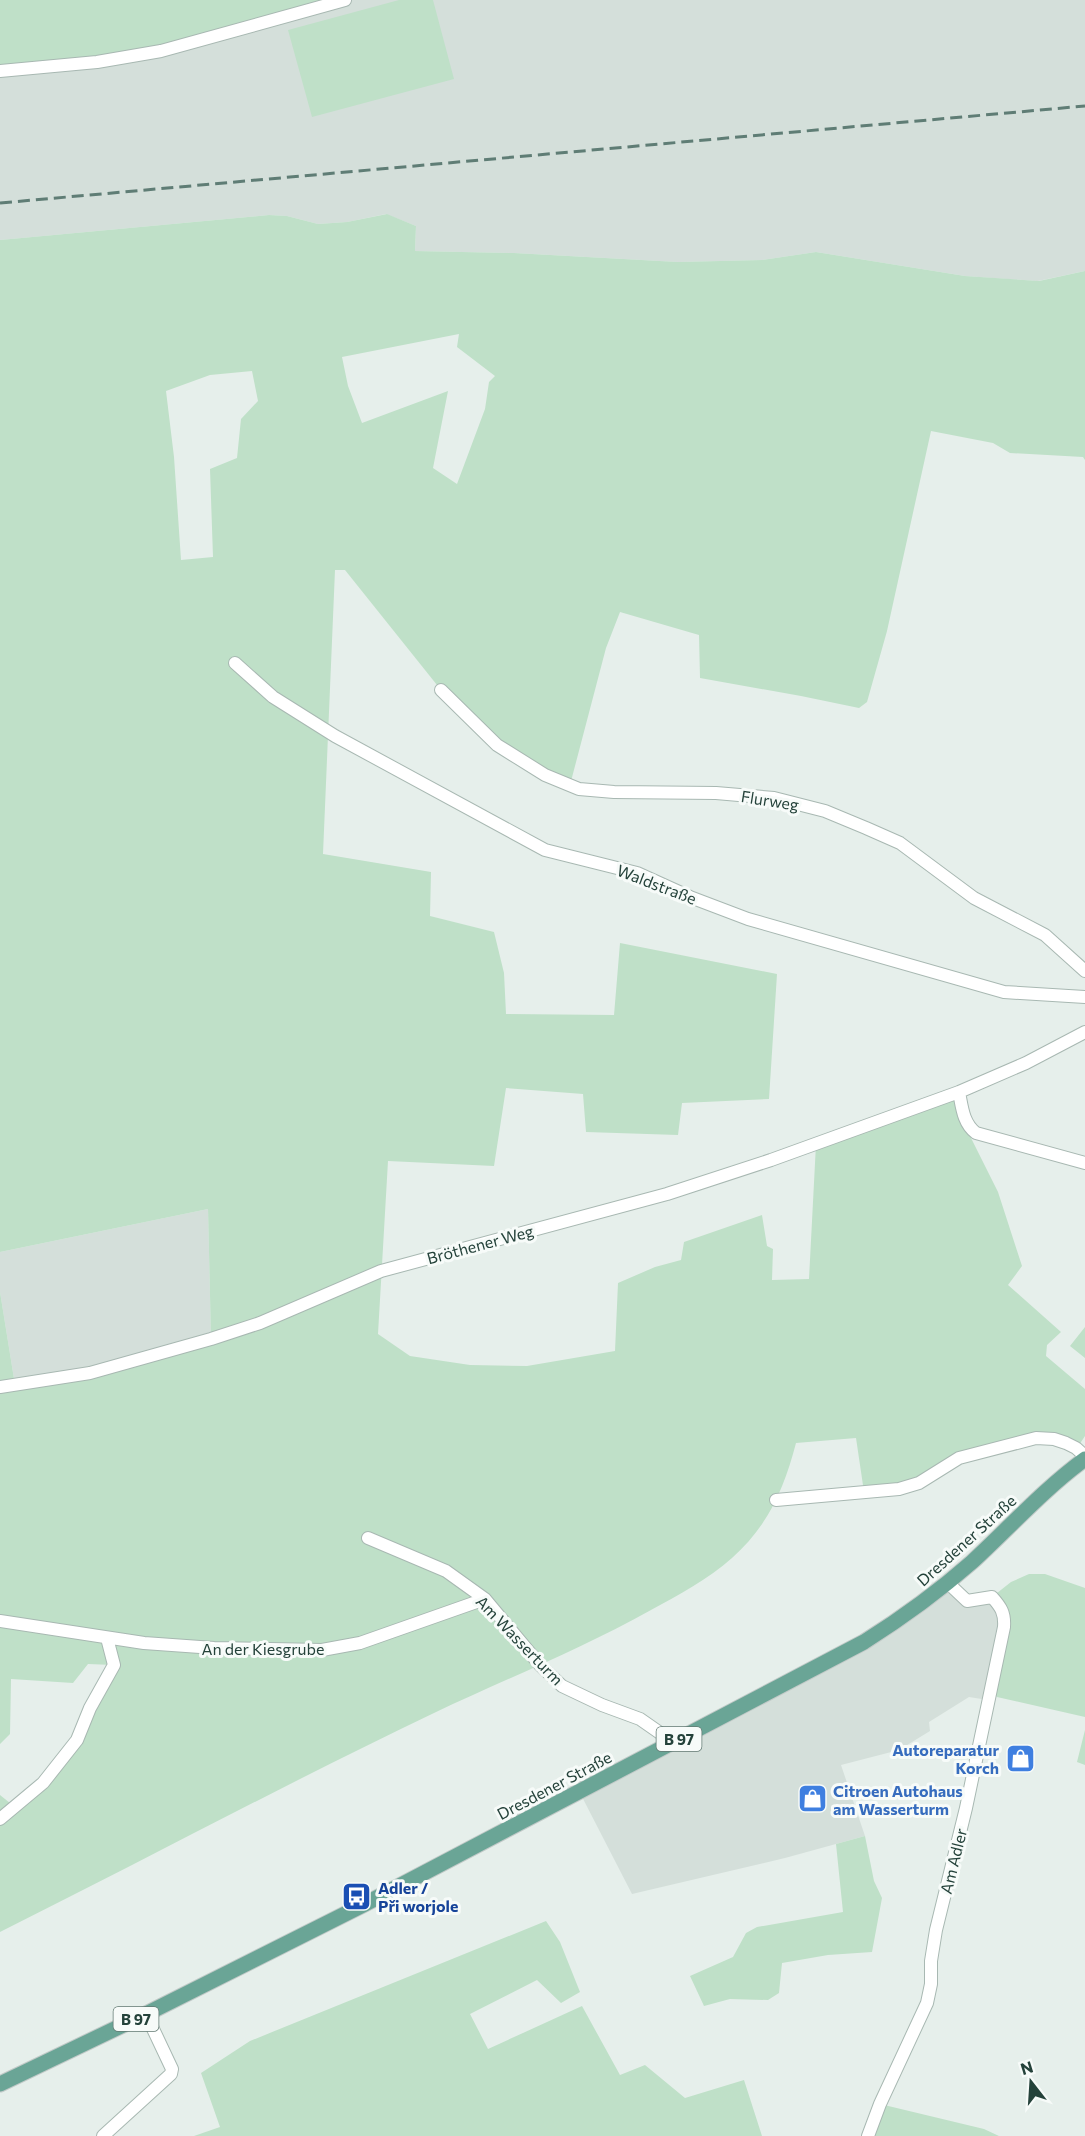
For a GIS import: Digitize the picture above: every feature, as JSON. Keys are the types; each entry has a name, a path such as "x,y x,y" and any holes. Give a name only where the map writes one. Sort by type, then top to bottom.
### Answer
{"main road":[{"name":"Dresdener Straße","path":"0,2084 146,2014 492,1839 864,1642 901,1619 948,1583 1085,1457"}],"street":[{"path":"0,71 127,58 161,51 345,0"},
{"name":"Waldstraße","path":"235,663 273,697 335,736 545,850 637,873 690,897 748,919 1004,992 1085,997"},
{"name":"Flurweg","path":"441,690 497,745 545,775 579,789 614,792 716,793 774,798 825,811 866,828 900,843 974,898 1045,935 1085,971"},
{"name":"Bröthener Weg","path":"0,1387 90,1373 211,1340 260,1323 381,1271 667,1194 771,1160 959,1092 1026,1064 1085,1032"},
{"path":"959,1092 964,1116 976,1133 1085,1163"},
{"name":"Dresdener Straße","path":"776,1500 899,1489 919,1483 960,1458 1036,1438 1054,1438 1076,1448 1085,1457"},
{"name":"Am Wasserturm","path":"368,1538 446,1571 485,1599 540,1665 562,1686 602,1705 640,1719 673,1742"},
{"name":"Am Adler","path":"868,2136 880,2104 927,2003 936,1930 966,1808 1004,1627 1001,1607 992,1597 967,1601 948,1583"},
{"name":"An der Kiesgrube","path":"0,1622 144,1643 214,1648 322,1650 360,1643 485,1599"},
{"path":"0,1819 43,1783 77,1740 90,1708 114,1665 107,1638"},
{"path":"104,2136 171,2074 172,2069 146,2014"}],"shaded area":[{"path":"345,0 1085,0 1085,271 1038,281 965,276 816,252 762,260 678,262 514,253 415,251 416,226 386,214 347,222 318,224 287,216 269,215 0,240 0,71"},
{"path":"208,1209 211,1339 15,1385 0,1292 0,1252"},
{"path":"948,1583 967,1602 992,1597 1001,1607 988,1700 969,1697 929,1722 930,1731 899,1750 841,1765 865,1836 785,1858 632,1894 580,1793 728,1715"}],"green space":[{"path":"0,0 345,0 161,51 0,71"},
{"path":"399,0 433,0 454,79 312,117 288,30"},
{"path":"387,214 416,226 415,251 514,253 678,262 762,260 816,252 965,276 1039,281 1085,271 1085,460 1083,457 1010,453 993,443 931,431 887,631 867,702 859,708 700,678 699,635 620,612 606,648 570,785 497,745 441,690 345,570 335,570 323,854 431,872 430,916 494,932 504,973 506,1014 614,1015 620,943 777,974 769,1099 682,1103 678,1135 586,1132 583,1094 506,1088 494,1166 388,1161 378,1334 410,1356 470,1365 527,1366 615,1351 618,1283 655,1267 681,1260 684,1242 762,1215 767,1246 773,1249 772,1280 809,1279 816,1144 959,1092 973,1131 971,1138 998,1192 1022,1266 1008,1285 1061,1332 1047,1345 1046,1356 1085,1389 1085,1436 1077,1448 1054,1438 996,1447 927,1477 864,1492 856,1438 796,1443 780,1491 756,1533 732,1558 693,1586 598,1638 379,1740 0,1932 0,1795 15,1807 77,1740 113,1665 88,1664 73,1683 11,1679 10,1734 0,1744 0,1292 15,1385 211,1339 208,1209 0,1252 0,240 269,215 287,216 318,224 347,222","holes":["459,334 457,347 495,376 489,382 485,409 457,484 433,468 448,391 362,423 348,386 342,357","252,371 258,401 241,419 237,458 210,469 213,557 181,560 174,457 166,391 210,375"]},
{"path":"1085,1327 1085,1358 1070,1346"},
{"path":"1029,1574 1045,1574 1085,1588 1085,1717 997,1697 990,1690 1004,1627 992,1597 1011,1582"},
{"path":"1085,1730 1085,1765 1077,1762"},
{"path":"865,1836 874,1881 882,1898 872,1952 828,1955 782,1963 779,1993 768,2000 730,1999 704,2006 690,1976 733,1957 746,1933 757,1927 843,1912 836,1844"},
{"path":"546,1921 560,1942 580,1992 561,2003 537,1980 470,2014 488,2049 582,2006 620,2075 645,2065 685,2098 744,2080 762,2136 194,2136 220,2127 201,2073 250,2041"},
{"path":"880,2104 984,2129 999,2136 868,2136"}],"railway":[{"path":"0,203 1085,106"}],"place":[{"name":"Autoreparatur Korch","path":"1020,1758"},
{"name":"Citroen Autohaus am Wasserturm","path":"812,1799"},
{"name":"Adler / Při worjole","path":"357,1896"}]}
